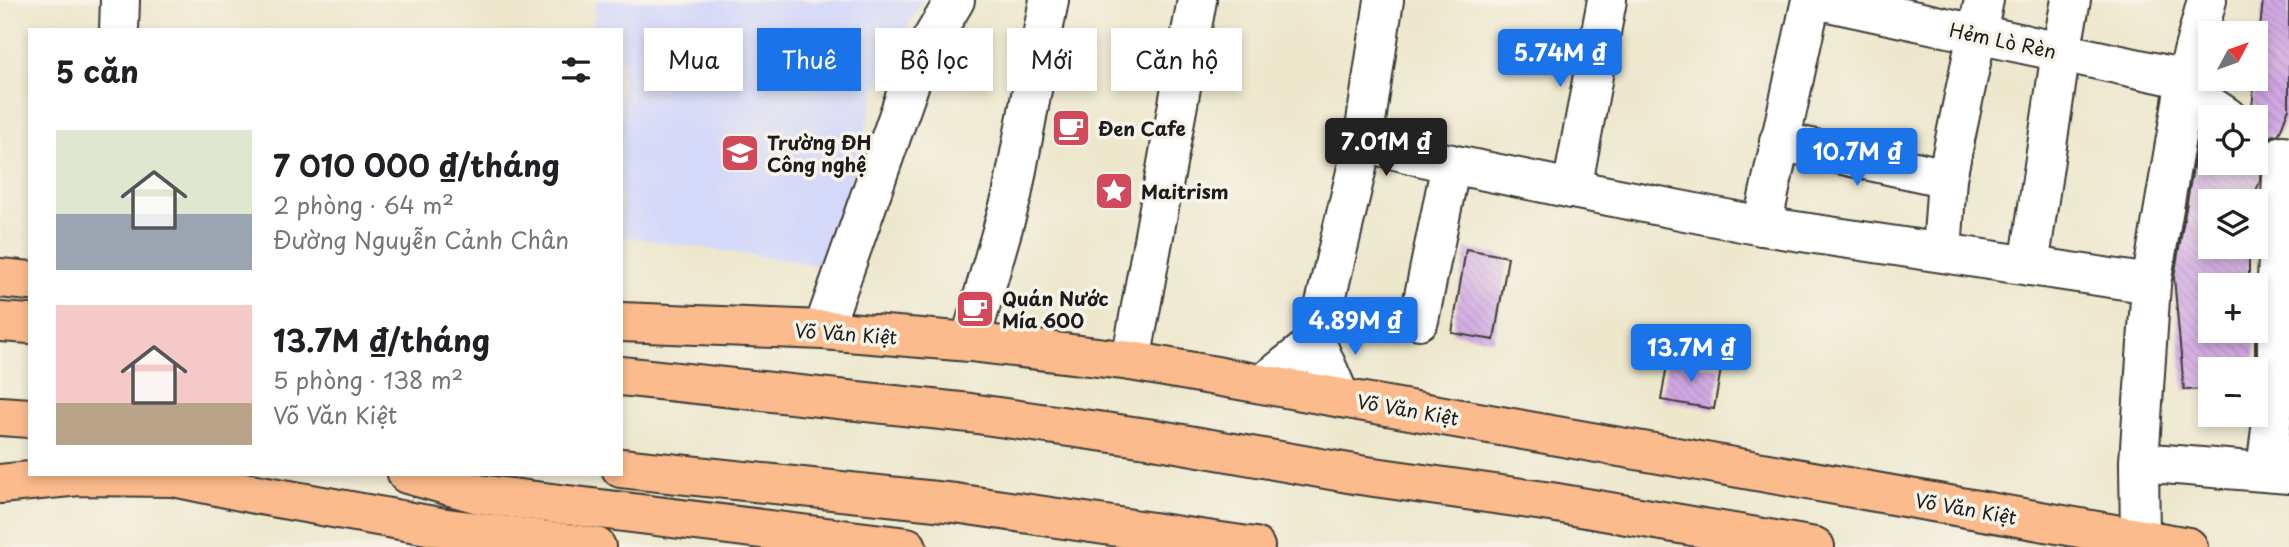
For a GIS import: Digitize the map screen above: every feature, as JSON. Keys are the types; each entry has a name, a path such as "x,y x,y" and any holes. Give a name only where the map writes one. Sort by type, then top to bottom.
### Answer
{"main road":[{"path":"0,278 28,281"},
{"path":"0,321 28,324"},
{"name":"Võ Văn Kiệt","path":"623,322 823,330 970,342 1131,361 2188,547"},
{"path":"623,376 970,413 1154,439 1360,475 1551,502 1815,547"},
{"path":"0,416 28,418"},
{"path":"0,435 28,426"},
{"path":"0,462 28,467"},
{"path":"623,468 955,503 1255,547"},
{"path":"0,484 66,476"},
{"path":"124,476 173,477 250,494 439,527 597,547"},
{"path":"414,476 480,494 906,547"}],"street":[{"path":"119,28 120,0"},
{"path":"823,330 916,66 955,0"},
{"path":"970,342 1012,196 1049,0"},
{"path":"1131,361 1197,0"},
{"path":"1340,397 1316,342 1363,142 1384,0"},
{"path":"1572,189 1607,0"},
{"path":"1762,226 1811,0"},
{"name":"Hẻm Lò Rèn","path":"1819,0 1980,17 2061,52 2207,100"},
{"path":"2029,266 2071,0"},
{"path":"2140,539 2139,462 2151,284 2207,100 2207,0"},
{"path":"1942,252 1947,178 1980,17"},
{"path":"1779,141 1947,178"},
{"path":"1363,142 1451,164 1762,226 2151,284"},
{"path":"2139,462 2278,473 2277,378 2283,279 2276,149"},
{"path":"1419,320 1451,164"},
{"path":"1264,383 1316,342"}],"shaded area":[{"name":"Trường ĐH Công nghệ","path":"597,0 923,0 907,28 875,28 877,91 825,266 623,236 623,28 591,28"}],"building":[{"path":"2263,0 2289,0 2289,108 2279,134 2268,140 2268,105 2252,105 2254,91 2268,91 2268,21 2261,21"},
{"path":"2198,143 2198,175 2260,175 2257,189 2198,189 2198,259 2249,259 2249,273 2198,273 2198,343 2255,343 2255,357 2198,357 2198,389 2184,390 2174,277"},
{"path":"1466,249 1508,257 1494,340 1452,333"},
{"path":"1668,359 1721,369 1714,409 1661,400"}],"place":[{"name":"Đen Cafe","path":"1071,128"},
{"name":"Trường ĐH Công nghệ","path":"740,153"},
{"name":"Maitrism","path":"1114,191"},
{"name":"Quán Nước Mía 600","path":"975,309"}]}
